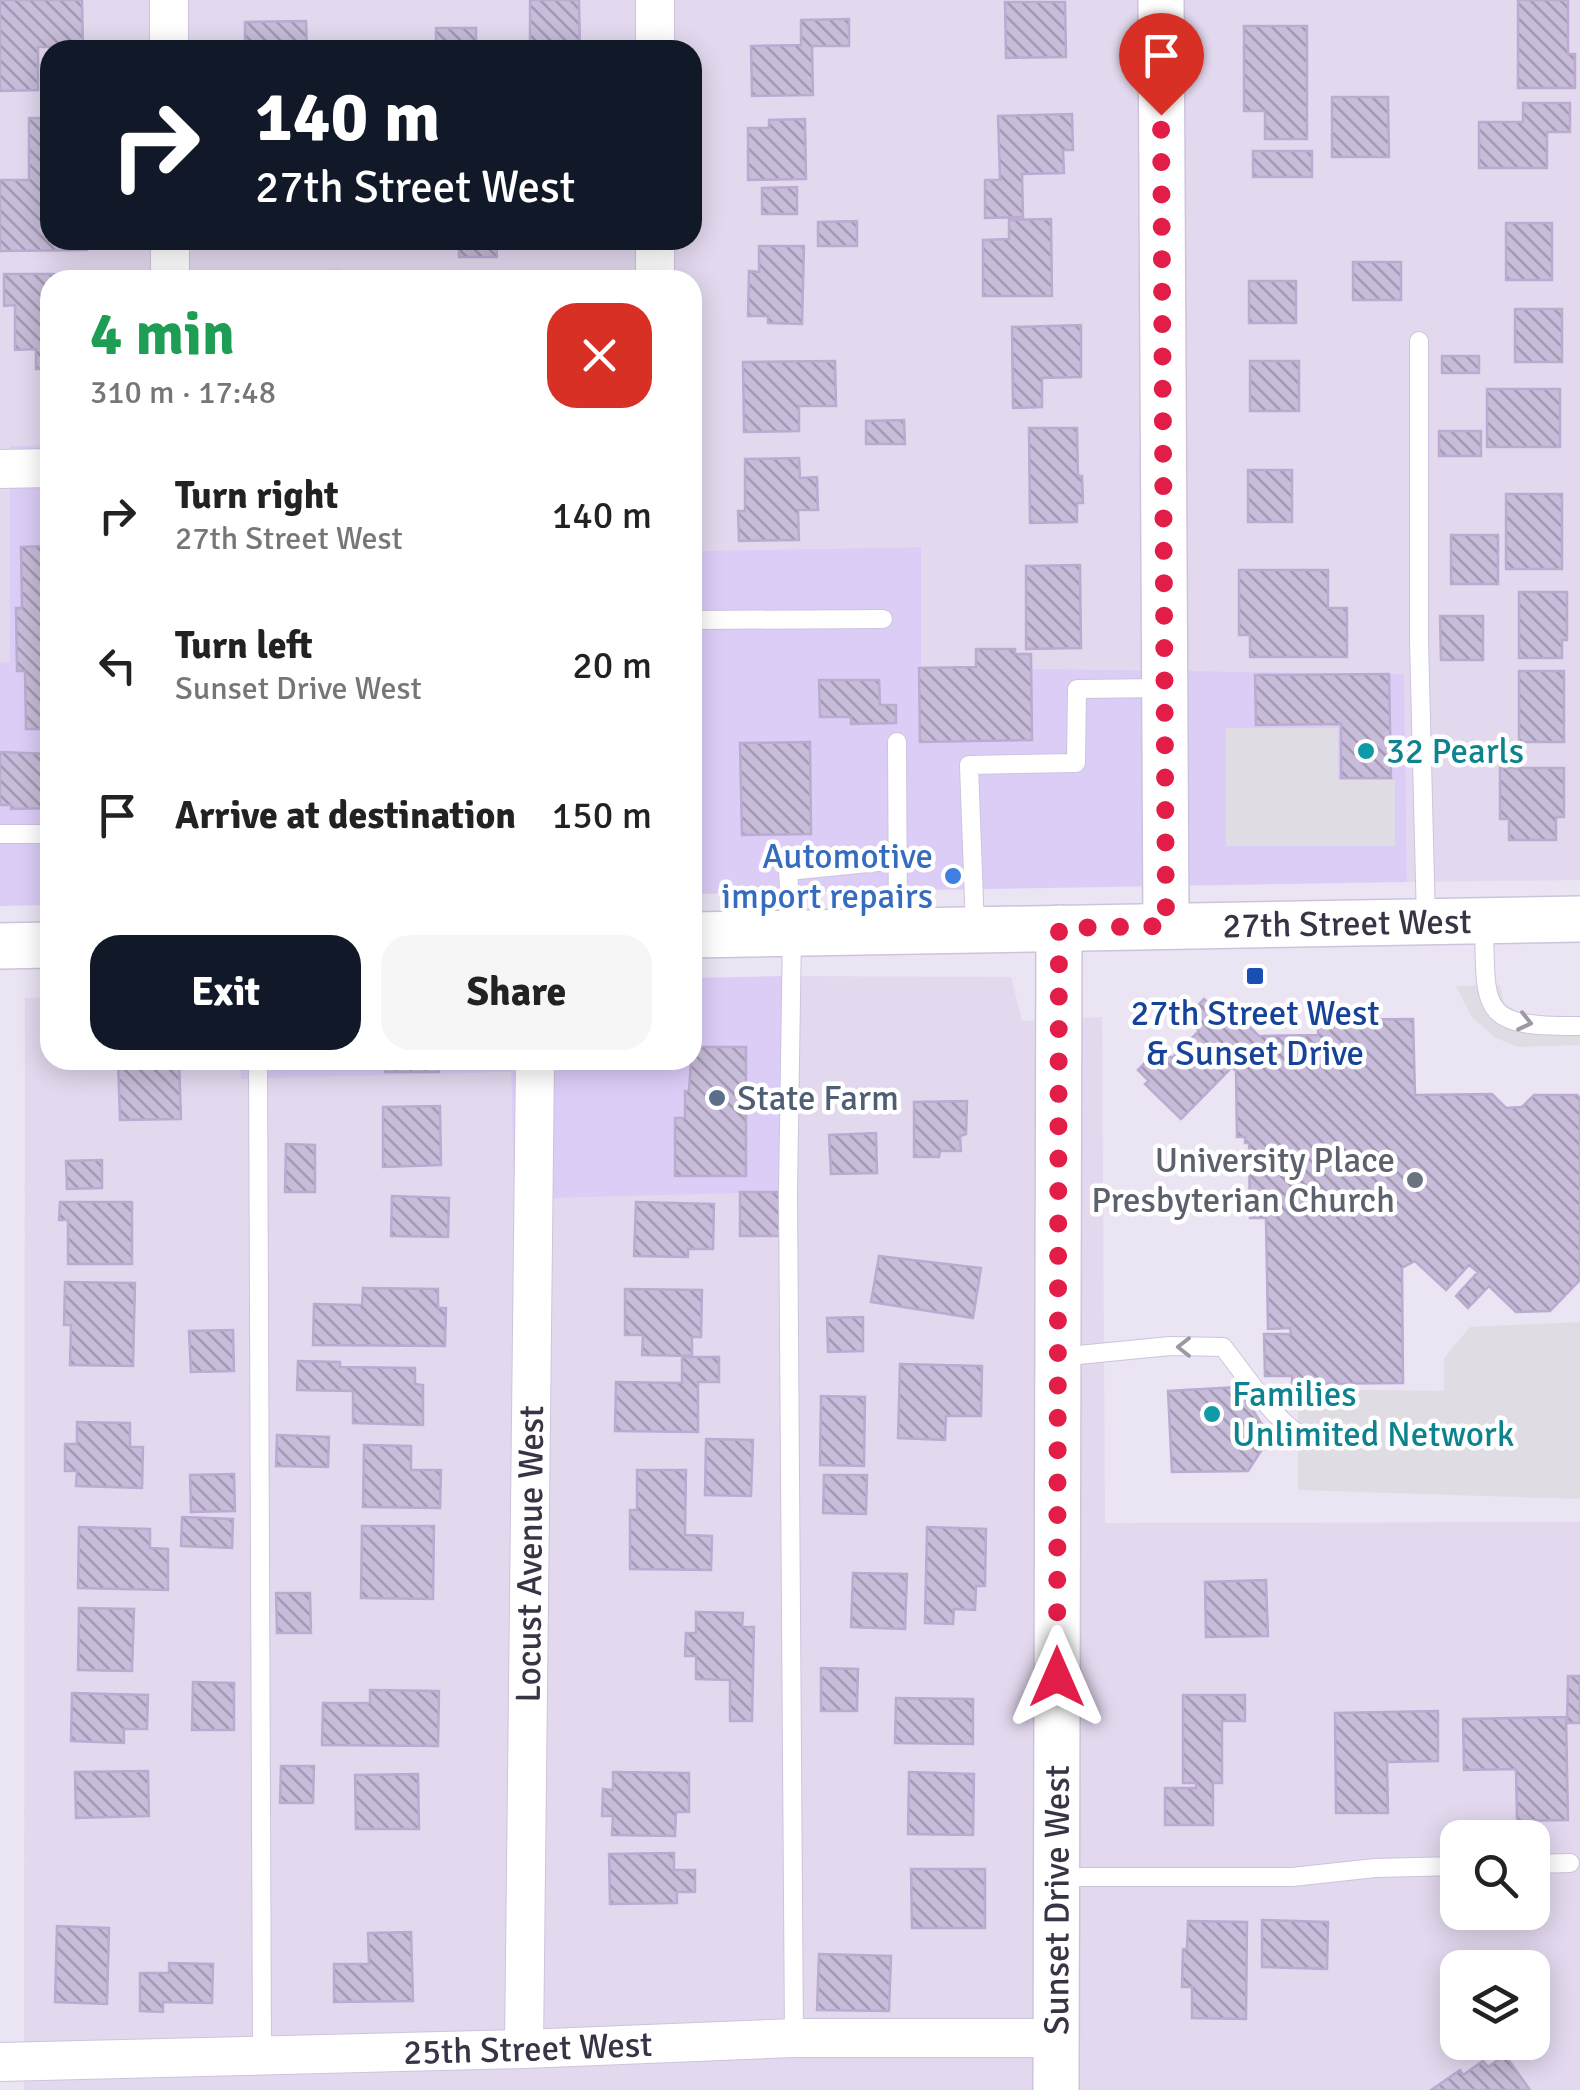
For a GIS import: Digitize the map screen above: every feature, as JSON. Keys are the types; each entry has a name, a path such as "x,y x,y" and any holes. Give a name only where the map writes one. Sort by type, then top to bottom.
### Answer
{"street":[{"path":"169,0 169,40"},
{"path":"655,0 655,40"},
{"path":"1161,0 1166,926"},
{"path":"0,468 40,468"},
{"name":"27th Street West","path":"702,935 1580,919"},
{"name":"Sunset Drive West","path":"1056,2090 1059,928"},
{"path":"0,946 40,946"},
{"name":"Locust Avenue West","path":"524,2050 535,1070"},
{"name":"25th Street West","path":"0,2062 524,2050 794,2038 1056,2038"}],"lane":[{"path":"1420,341 1419,640 1426,922"},
{"path":"702,620 882,619"},
{"path":"975,929 969,765 1076,763 1076,689 1164,688"},
{"path":"897,742 898,931"},
{"path":"0,834 40,834"},
{"path":"794,2038 788,1192 792,933 788,870 898,860"},
{"path":"1484,920 1486,994 1494,1011 1528,1024 1580,1026"},
{"path":"258,1070 262,2055"},
{"path":"1058,1358 1170,1346 1223,1347 1278,1415 1309,1441"},
{"path":"1550,1864 1570,1863"},
{"path":"1056,1877 1292,1877 1375,1868 1440,1866"}],"shaded area":[{"path":"0,0 1580,0 1580,880 1407,882 1403,674 920,667 921,547 702,551 702,270 40,270 40,445 10,446 10,663 0,663"},
{"path":"40,445 40,905 0,906 0,663 10,662 10,446"},
{"path":"921,547 921,667 1404,674 1407,882 702,894 702,551"},
{"path":"1226,728 1338,728 1338,780 1395,780 1395,846 1226,846"},
{"path":"783,976 1011,977 1022,1021 1102,1017 1105,1523 1580,1522 1580,2090 24,2090 25,998 40,997 40,1070 242,1070 242,1079 511,1072 514,1198 787,1192"},
{"path":"783,976 788,1192 514,1199 511,1072 241,1079 241,1070 702,1070 702,978"},
{"path":"1500,985 1504,1003 1525,1017 1580,1016 1580,1045 1518,1047 1496,1038 1472,1017 1456,986"},
{"path":"1580,1322 1580,1499 1298,1490 1298,1389 1444,1391 1444,1358 1470,1327"}],"building":[{"path":"0,0 82,0 83,40 40,40 38,90 0,91"},
{"path":"530,0 579,0 580,40 530,40"},
{"path":"1518,0 1568,0 1568,54 1575,54 1575,88 1518,88"},
{"path":"1005,2 1065,2 1066,57 1006,58"},
{"path":"849,19 849,46 812,46 813,95 752,96 751,46 801,45 801,20"},
{"path":"306,21 307,40 245,40 245,22"},
{"path":"1244,26 1307,26 1307,139 1265,139 1265,111 1244,111"},
{"path":"436,28 476,28 476,40 436,40"},
{"path":"1332,97 1388,97 1389,157 1332,157"},
{"path":"1523,103 1570,103 1570,132 1547,132 1547,168 1479,168 1479,122 1523,122"},
{"path":"1072,114 1073,150 1063,150 1064,173 1022,174 1023,217 985,218 985,180 1000,180 998,116"},
{"path":"29,118 40,118 40,250 87,250 0,251 0,180 29,180"},
{"path":"805,119 806,179 748,180 748,128 769,128 769,120"},
{"path":"1253,151 1312,151 1312,177 1253,177"},
{"path":"797,187 797,214 762,214 762,188"},
{"path":"1051,219 1052,296 983,296 983,240 1009,239 1009,220"},
{"path":"857,221 857,246 818,246 818,222"},
{"path":"1506,223 1552,223 1552,280 1506,280"},
{"path":"759,246 804,246 802,324 768,323 768,316 748,316 749,271 759,272"},
{"path":"459,250 497,250 497,257 459,257"},
{"path":"1353,262 1401,262 1401,300 1353,300"},
{"path":"4,274 40,274 40,369 36,369 36,349 15,350 15,305 4,306"},
{"path":"1249,281 1296,281 1296,323 1249,323"},
{"path":"1515,309 1562,309 1562,362 1515,362"},
{"path":"1081,325 1081,377 1042,378 1042,407 1013,408 1012,327"},
{"path":"1442,356 1479,356 1479,373 1442,373"},
{"path":"835,361 836,406 799,406 799,431 744,432 743,362"},
{"path":"1250,361 1299,361 1299,411 1250,411"},
{"path":"1487,389 1560,389 1560,447 1487,447"},
{"path":"904,420 905,444 866,444 866,421"},
{"path":"1029,428 1077,428 1083,503 1077,503 1077,522 1030,523"},
{"path":"1439,431 1481,431 1481,456 1439,456"},
{"path":"799,458 800,478 817,477 818,510 798,510 799,540 739,541 738,511 745,511 745,459"},
{"path":"1248,470 1292,470 1292,522 1248,522"},
{"path":"1506,494 1562,494 1562,569 1506,569"},
{"path":"1451,535 1498,535 1498,584 1451,584"},
{"path":"40,546 40,729 26,729 25,671 17,671 16,608 22,608 21,547"},
{"path":"1080,565 1081,648 1026,649 1026,566"},
{"path":"1239,570 1328,570 1328,608 1347,608 1347,657 1250,657 1250,635 1239,635"},
{"path":"1519,592 1567,592 1567,640 1562,640 1562,658 1519,658"},
{"path":"1440,616 1483,616 1483,660 1441,660"},
{"path":"976,649 1015,649 1015,654 1031,654 1032,740 920,742 919,668 976,667"},
{"path":"1519,671 1564,671 1564,742 1519,742"},
{"name":"32 Pearls","path":"1389,674 1391,778 1341,778 1341,724 1256,725 1255,675"},
{"path":"819,680 879,680 880,705 896,705 896,723 851,724 851,717 820,717"},
{"path":"810,742 811,834 742,835 740,743"},
{"path":"0,752 40,754 40,808 11,809 11,805 0,805"},
{"path":"1500,768 1564,768 1564,817 1556,817 1556,840 1509,840 1509,819 1500,819"},
{"name":"University Place Presbyterian Church","path":"1204,999 1217,1011 1225,1003 1259,1036 1318,1035 1318,1020 1413,1019 1415,1095 1492,1094 1506,1108 1522,1107 1534,1095 1577,1095 1580,1280 1550,1311 1516,1312 1489,1286 1468,1308 1456,1296 1478,1272 1469,1265 1446,1290 1415,1261 1402,1268 1403,1383 1292,1384 1292,1376 1265,1376 1264,1334 1291,1334 1290,1328 1268,1329 1266,1218 1250,1218 1249,1143 1245,1143 1245,1137 1237,1137 1236,1071 1232,1067 1181,1119 1145,1084 1149,1081 1138,1070 1160,1047 1172,1058 1199,1031 1186,1018"},
{"path":"702,1047 746,1047 746,1176 675,1176 675,1118 685,1118 685,1091 689,1091 690,1070 702,1070"},
{"path":"118,1070 179,1070 181,1119 120,1120"},
{"path":"385,1070 439,1070 439,1072"},
{"path":"967,1101 961,1151 940,1151 939,1157 914,1157 914,1102"},
{"path":"440,1106 441,1165 383,1167 383,1107"},
{"path":"876,1133 877,1173 831,1174 829,1135"},
{"path":"286,1144 315,1145 315,1192 285,1192"},
{"path":"102,1160 102,1188 67,1189 66,1161"},
{"path":"740,1192 781,1192 781,1236 740,1236"},
{"path":"392,1196 449,1198 448,1237 391,1236"},
{"path":"60,1202 132,1202 132,1264 68,1264 68,1220 59,1220"},
{"path":"636,1202 714,1204 713,1249 688,1249 688,1257 634,1256"},
{"path":"879,1256 981,1268 973,1318 871,1302"},
{"path":"65,1282 135,1283 133,1366 70,1365 71,1325 64,1325"},
{"path":"363,1288 438,1289 438,1308 446,1308 445,1346 313,1345 314,1304 362,1305"},
{"path":"625,1289 702,1290 701,1337 692,1337 692,1356 642,1355 643,1335 625,1335"},
{"path":"863,1317 863,1351 828,1352 827,1318"},
{"path":"233,1330 234,1371 191,1372 189,1331"},
{"path":"682,1357 719,1357 719,1382 698,1382 698,1432 615,1431 616,1382 682,1383"},
{"path":"298,1361 340,1362 340,1367 415,1368 415,1384 423,1385 423,1425 353,1423 353,1391 297,1390"},
{"path":"900,1364 982,1366 981,1416 946,1416 945,1440 898,1438"},
{"name":"Families Unlimited Network","path":"1238,1387 1270,1437 1248,1471 1172,1472 1168,1391"},
{"path":"821,1396 865,1397 864,1466 820,1465"},
{"path":"77,1422 130,1423 130,1447 143,1447 142,1488 76,1486 77,1471 65,1471 65,1444 77,1444"},
{"path":"277,1435 329,1437 328,1467 276,1466"},
{"path":"706,1439 753,1440 751,1496 705,1495"},
{"path":"364,1445 411,1446 411,1470 441,1470 440,1508 363,1507"},
{"path":"637,1470 686,1470 685,1535 712,1536 711,1570 630,1569 630,1510 637,1510"},
{"path":"234,1474 235,1511 191,1512 190,1475"},
{"path":"824,1475 867,1475 866,1514 823,1513"},
{"path":"182,1517 233,1519 232,1548 181,1546"},
{"path":"362,1526 434,1526 433,1599 361,1598"},
{"path":"79,1527 150,1529 150,1548 168,1549 168,1590 78,1588"},
{"path":"927,1527 986,1529 985,1586 976,1586 975,1610 954,1609 953,1624 925,1623"},
{"path":"853,1573 907,1574 905,1629 851,1627"},
{"path":"1266,1580 1268,1636 1206,1637 1205,1582"},
{"path":"276,1593 310,1593 311,1633 277,1633"},
{"path":"79,1608 134,1609 132,1671 78,1670"},
{"path":"696,1612 743,1613 742,1627 754,1627 752,1721 730,1721 730,1680 696,1679 696,1656 685,1656 686,1633 696,1633"},
{"path":"821,1668 858,1669 857,1711 821,1711"},
{"path":"1568,1676 1580,1676 1580,1723 1567,1723"},
{"path":"193,1682 234,1683 234,1730 192,1730"},
{"path":"370,1690 439,1691 438,1746 322,1745 323,1703 370,1703"},
{"path":"72,1693 148,1695 147,1729 124,1729 124,1743 71,1741"},
{"path":"1183,1695 1245,1695 1245,1721 1222,1721 1222,1783 1213,1783 1213,1825 1165,1825 1165,1788 1196,1788 1196,1783 1183,1783"},
{"path":"896,1698 973,1699 973,1744 895,1743"},
{"path":"1438,1711 1438,1761 1387,1762 1388,1813 1336,1813 1335,1713"},
{"path":"1566,1717 1568,1820 1517,1820 1516,1769 1464,1770 1463,1719"},
{"path":"281,1766 314,1766 313,1803 280,1803"},
{"path":"148,1771 149,1816 76,1818 75,1772"},
{"path":"613,1772 689,1773 689,1812 676,1812 675,1836 612,1835 613,1816 602,1816 603,1789 613,1790"},
{"path":"909,1772 974,1774 973,1835 908,1834"},
{"path":"418,1774 419,1829 356,1829 355,1775"},
{"path":"674,1853 674,1870 695,1870 695,1892 677,1892 677,1903 610,1904 609,1854"},
{"path":"911,1869 985,1869 985,1928 912,1928"},
{"path":"1262,1920 1328,1922 1327,1969 1262,1967"},
{"path":"1188,1921 1247,1922 1246,2019 1192,2018 1192,1987 1182,1987"},
{"path":"57,1926 109,1928 107,2004 55,2002"},
{"path":"411,1932 413,2001 334,2002 334,1964 369,1964 368,1933"},
{"path":"819,1954 891,1956 889,2011 817,2010"},
{"path":"169,1963 213,1964 212,2003 163,2002 163,2012 140,2011 140,1973 169,1973"},
{"path":"1498,2060 1509,2060 1530,2090 1431,2090 1460,2070 1463,2075 1483,2061 1488,2067"}],"place":[{"name":"32 Pearls","path":"1366,751"},
{"name":"Automotive import repairs","path":"953,876"},
{"name":"27th Street West & Sunset Drive","path":"1255,976"},
{"name":"State Farm","path":"717,1098"},
{"name":"University Place Presbyterian Church","path":"1415,1180"},
{"name":"Families Unlimited Network","path":"1212,1414"}],"route":[{"path":"1057,1677 1059,928 1166,926 1161,115"}]}
